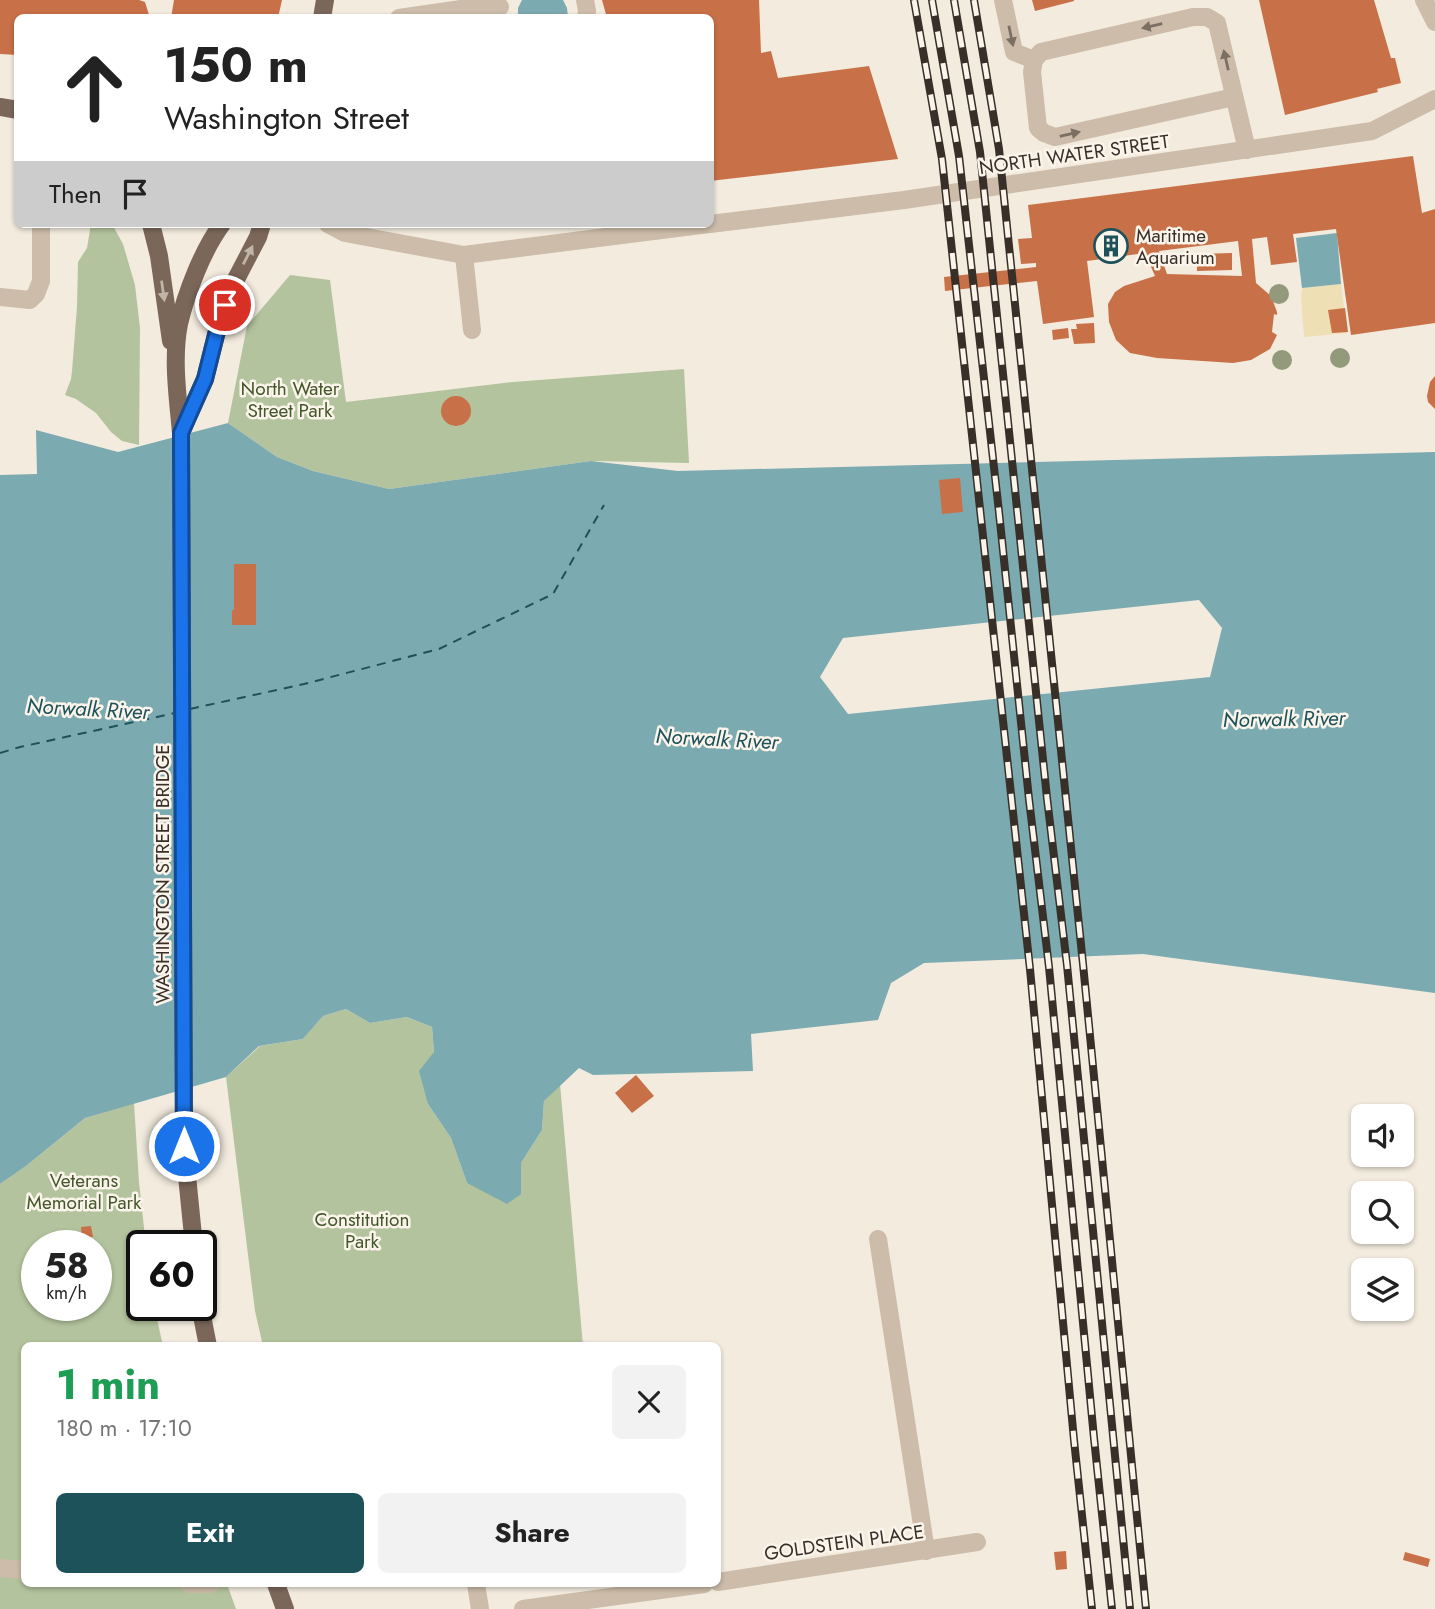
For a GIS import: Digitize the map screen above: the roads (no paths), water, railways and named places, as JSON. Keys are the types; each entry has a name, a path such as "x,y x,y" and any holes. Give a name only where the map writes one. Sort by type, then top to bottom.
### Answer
{"main road":[{"path":"152,228 159,256 176,377"},
{"path":"176,377 179,326 186,298 203,255 219,228"},
{"path":"181,433 205,379 219,323 232,287 261,228"},
{"name":"WASHINGTON STREET BRIDGE","path":"176,377 181,433 184,1146 192,1230"},
{"path":"203,1321 207,1342"},
{"path":"277,1587 285,1609"}],"street":[{"path":"1003,0 1014,52 1034,60"},
{"path":"1424,0 1435,22"},
{"path":"426,14 481,6 501,8"},
{"path":"1234,97 1055,137 1038,128 1032,72 1034,60 1041,52 1193,17 1207,17 1217,23 1247,150"},
{"name":"NORTH WATER STREET","path":"714,224 904,200 1372,131 1435,99"},
{"path":"0,297 30,300 36,294 41,281 41,228"},
{"name":"NORTH WATER STREET","path":"336,228 345,233 464,255 678,228"},
{"path":"464,255 472,330"},
{"path":"878,1239 926,1551"},
{"name":"GOLDSTEIN PLACE","path":"721,1582 977,1542"},
{"path":"0,1568 21,1570"},
{"path":"476,1587 480,1609"},
{"path":"523,1609 682,1587"}],"water":[{"path":"522,0 563,0 568,14 518,14"},
{"path":"1337,233 1341,284 1302,288 1296,238"},
{"name":"Norwalk River","path":"228,423 277,457 313,471 389,489 591,461 678,471 1435,452 1435,993 1143,954 924,963 891,983 878,1020 751,1034 753,1071 593,1075 579,1068 544,1101 542,1130 521,1163 521,1194 507,1204 467,1183 451,1138 428,1104 419,1071 434,1052 432,1027 407,1017 370,1023 346,1009 323,1016 303,1039 259,1046 226,1077 85,1118 0,1184 0,475 37,474 36,430 118,452"}],"railway":[{"path":"914,0 942,159 1030,969 1092,1609"},
{"path":"932,0 959,156 999,512 1049,967 1112,1609"},
{"path":"954,0 980,152 1047,798 1067,965 1130,1609"},
{"path":"974,0 999,149 1146,1609"}],"place":[{"name":"Maritime Aquarium","path":"1111,246"}],"park label":[{"name":"North Water Street Park","path":"290,399"},
{"name":"Veterans Memorial Park","path":"84,1191"},
{"name":"Constitution Park","path":"362,1230"}]}
